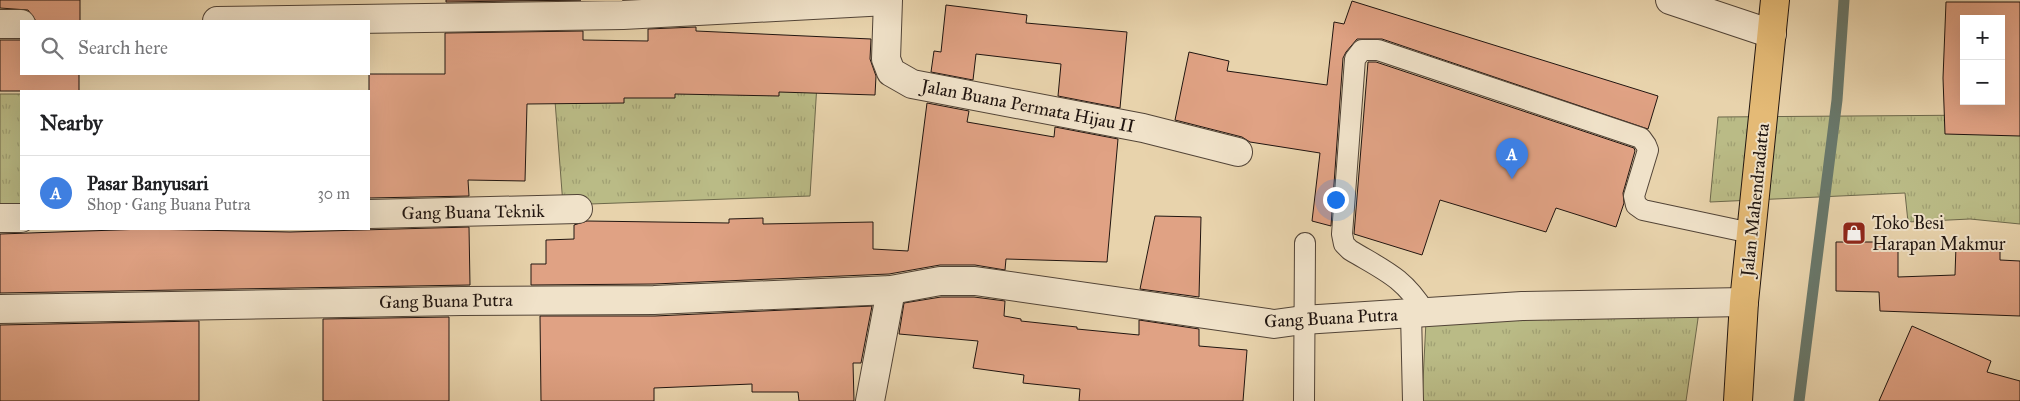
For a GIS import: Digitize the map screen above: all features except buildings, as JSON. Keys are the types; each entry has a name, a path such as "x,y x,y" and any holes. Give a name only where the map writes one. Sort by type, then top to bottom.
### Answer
{"highway":[{"name":"Jalan Mahendradatta","path":"1738,401 1744,302 1775,0"}],"street":[{"path":"285,20 623,15 888,0"},
{"name":"Jalan Buana Permata Hijau II","path":"888,0 886,60 891,72 912,84 1143,128 1238,152"},
{"path":"1670,0 1772,34"},
{"path":"0,24 20,24"},
{"name":"Gang Buana Teknik","path":"370,214 578,209"},
{"path":"0,218 20,218"},
{"name":"Gang Buana Putra","path":"0,309 462,301 654,300 891,290 940,282 975,282 1274,324 1303,320 1522,306 1744,302"},
{"path":"870,401 891,290"}],"lane":[{"path":"1413,401 1418,313 1413,293 1401,280 1350,250 1344,244 1342,234 1355,59 1362,50 1378,50 1641,138 1648,150 1634,196 1636,205 1643,210 1752,233"},
{"path":"1304,401 1303,320 1305,243"}],"green space":[{"path":"817,84 810,196 563,205 554,88"},
{"path":"0,94 20,94 20,205 0,206"},
{"path":"2020,113 2020,224 1970,219 1908,222 1905,193 1710,202 1718,117 1985,115"},
{"path":"1427,301 1700,305 1686,401 1422,401"}],"waterway":[{"path":"1799,401 1837,100 1844,0"}],"place":[{"name":"Pasar Banyusari","path":"1512,179"},
{"name":"Toko Besi Harapan Makmur","path":"1854,233"}]}
